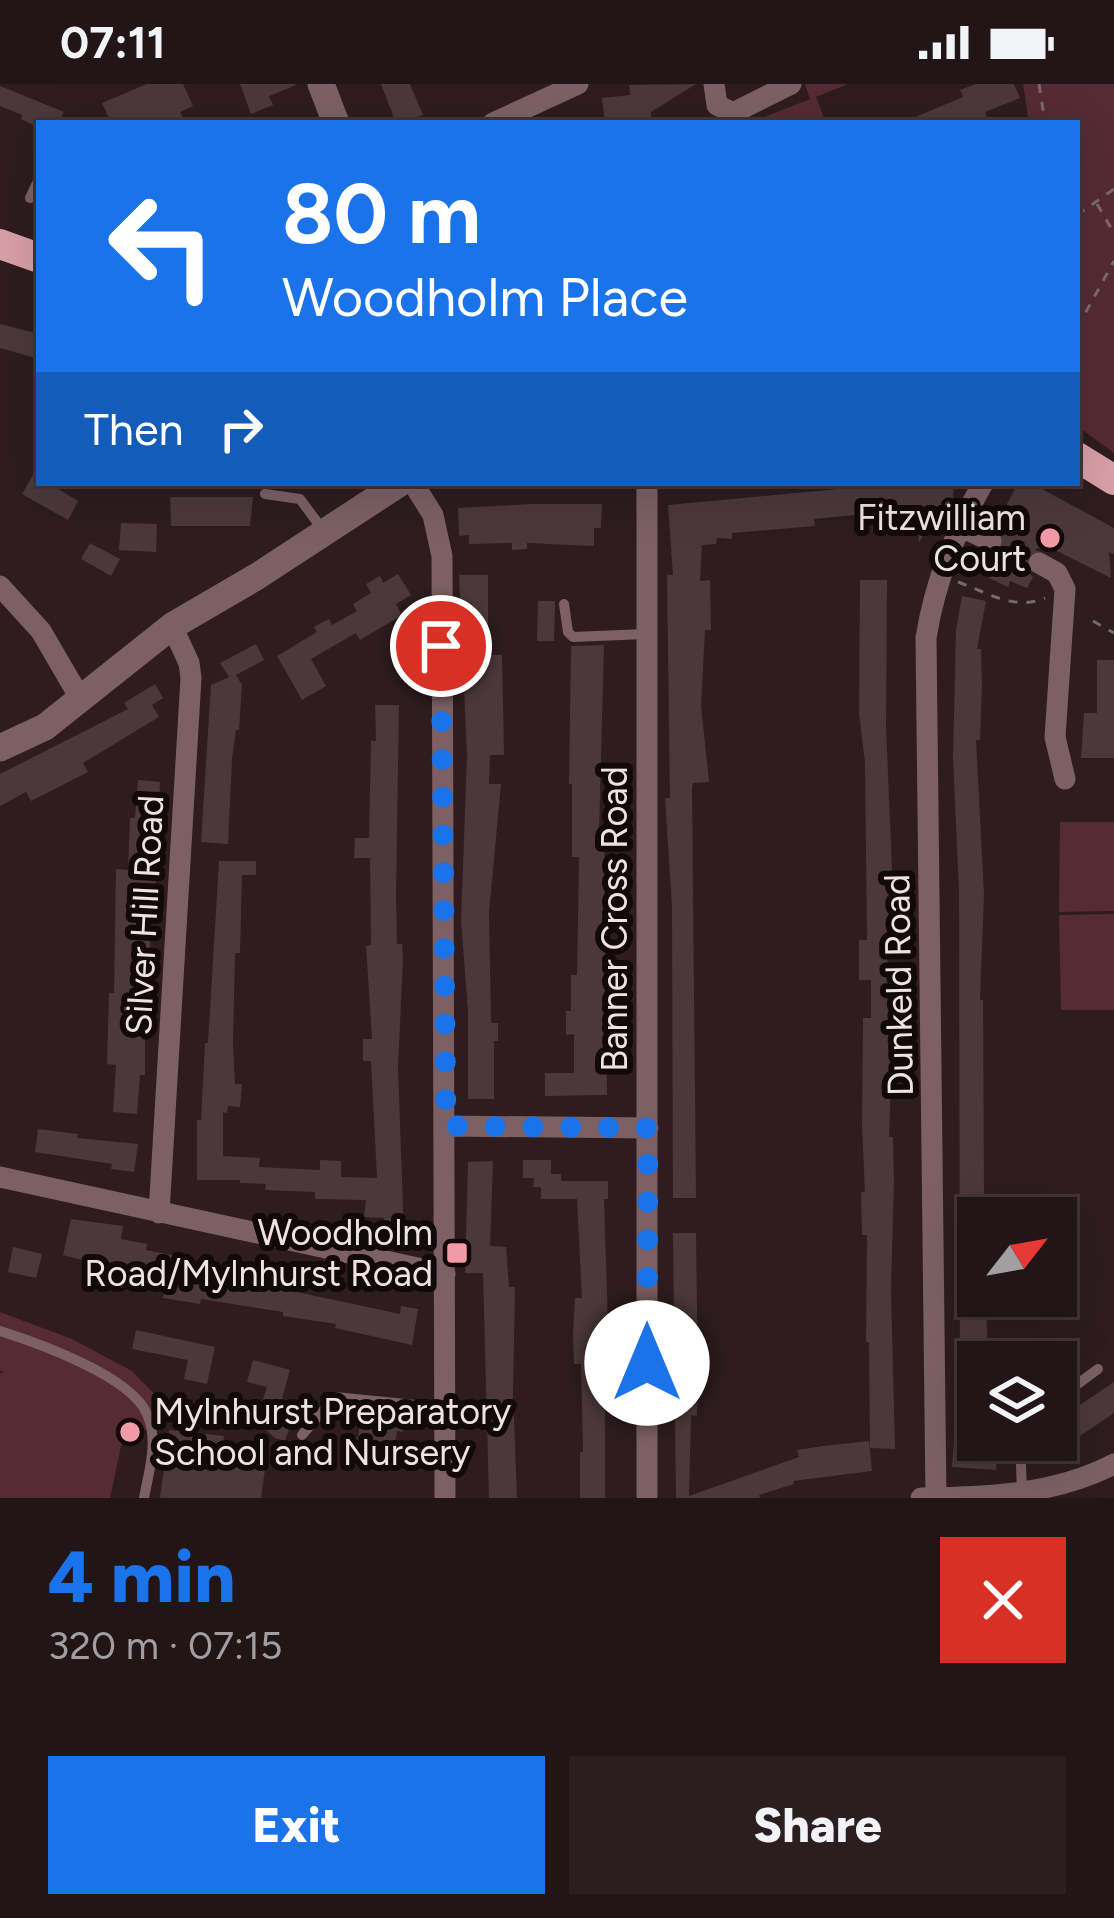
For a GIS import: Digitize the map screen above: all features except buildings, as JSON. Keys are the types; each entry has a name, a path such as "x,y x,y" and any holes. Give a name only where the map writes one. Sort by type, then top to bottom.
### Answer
{"main road":[{"path":"0,244 36,257"},
{"path":"1080,459 1114,480"}],"street":[{"path":"321,84 335,120"},
{"path":"500,120 578,84"},
{"path":"714,84 717,105 733,113 791,84"},
{"path":"0,748 45,727 172,626 396,486"},
{"path":"415,486 433,515 442,556 445,1498"},
{"name":"Banner Cross Road","path":"647,486 647,1498"},
{"name":"Dunkeld Road","path":"936,1498 926,638 940,574 981,486"},
{"path":"959,526 991,541"},
{"path":"1040,562 1057,573 1065,590 1055,737 1065,779"},
{"path":"0,586 41,631 80,698"},
{"name":"Silver Hill Road","path":"159,1213 190,678 189,664 172,626"},
{"path":"446,1126 648,1128"},
{"path":"0,1177 445,1274"},
{"path":"921,1498 1022,1493 1076,1480 1114,1464"}],"lane":[{"path":"30,198 36,185"},
{"path":"265,494 300,499 325,533"},
{"path":"564,604 573,637 646,634"},
{"path":"0,1331 103,1372 146,1410 154,1448 144,1498"},
{"path":"1077,1384 1098,1369"},
{"path":"302,1435 335,1397 445,1408"},
{"path":"1021,1461 1022,1493"}],"path":[{"path":"1039,84 1045,120"},
{"path":"1080,213 1114,189"},
{"path":"1096,203 1114,226"},
{"path":"1080,323 1114,261"},
{"path":"940,574 1011,603 1030,604 1065,590"},
{"path":"1093,621 1114,633"}],"shaded area":[{"path":"805,84 848,84 816,97 825,120 757,120 810,99"},
{"path":"1023,84 1114,84 1114,453 1080,428 1080,120 1029,120"},
{"path":"1060,822 1114,822 1114,911 1059,912"},
{"path":"1114,914 1114,1010 1061,1010 1059,915"},
{"path":"0,1312 72,1339 132,1371 160,1400 207,1402 212,1421 169,1415 163,1429 116,1430 123,1437 110,1498 0,1498 0,1374 4,1371 0,1371"}],"tunnel":[{"path":"991,541 1039,563"}],"place":[{"name":"Fitzwilliam Court","path":"1050,538"},
{"name":"Woodholm Road/Mylnhurst Road","path":"457,1253"},
{"name":"Mylnhurst Preparatory School and Nursery","path":"130,1432"}],"route":[{"path":"441,646 446,1126 648,1128 647,1363"}]}
